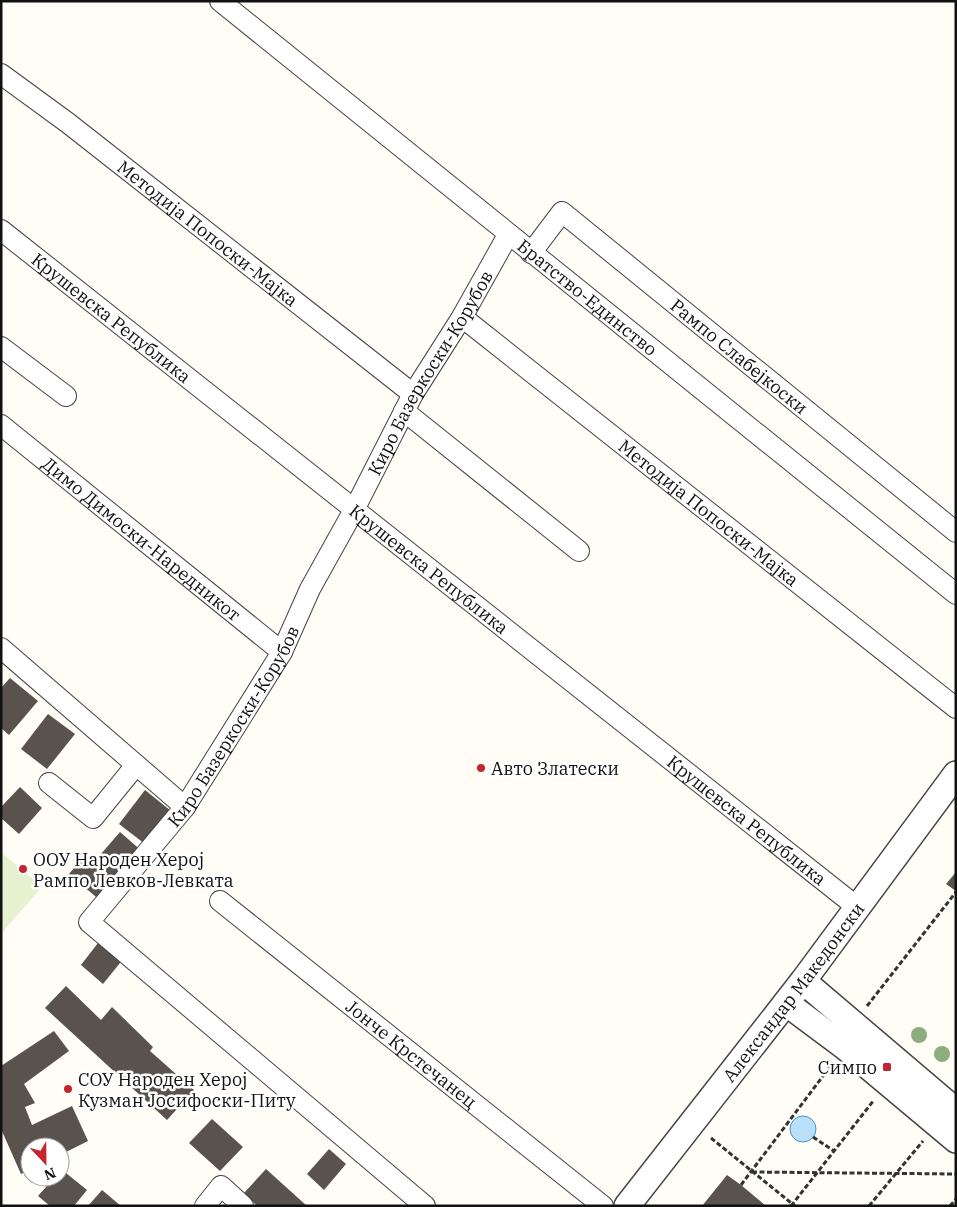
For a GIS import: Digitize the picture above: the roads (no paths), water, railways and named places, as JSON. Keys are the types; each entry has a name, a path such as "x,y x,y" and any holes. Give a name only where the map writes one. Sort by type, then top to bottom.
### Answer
{"street":[{"name":"Братство-Единство","path":"220,1 508,235 956,594"},
{"name":"Методија Попоски-Мајка","path":"1,74 76,129 409,402 579,551"},
{"name":"Рампо Слабејкоски","path":"531,253 562,212 956,532"},
{"name":"Крушевска Република","path":"1,230 857,907"},
{"name":"Киро Базеркоски-Корубов","path":"425,1206 89,922 185,807 282,652 310,589 354,510 409,402 462,317 508,235"},
{"name":"Методија Попоски-Мајка","path":"462,317 956,708"},
{"path":"1,347 66,396"},
{"name":"Димо Димоски-Наредникот","path":"1,425 282,652"},
{"path":"1,648 185,807"},
{"path":"49,783 93,818 136,765"},
{"name":"Александар Македонски","path":"627,1206 803,981 956,774"},
{"name":"Јонче Крстечанец","path":"220,901 603,1206"},
{"path":"803,981 956,1111"},
{"path":"786,1003 845,1047 956,1140"},
{"path":"205,1206 222,1186 243,1206"}],"water":[{"path":"803,1116 812,1120 816,1129 812,1138 803,1142 794,1138 790,1129 794,1120"}],"place":[{"name":"Авто Златески","path":"481,768"},
{"name":"ООУ Народен Херој Рампо Левков-Левката","path":"23,869"},
{"name":"Симпо","path":"887,1067"},
{"name":"СОУ Народен Херој Кузман Јосифоски-Питу","path":"68,1089"}]}
